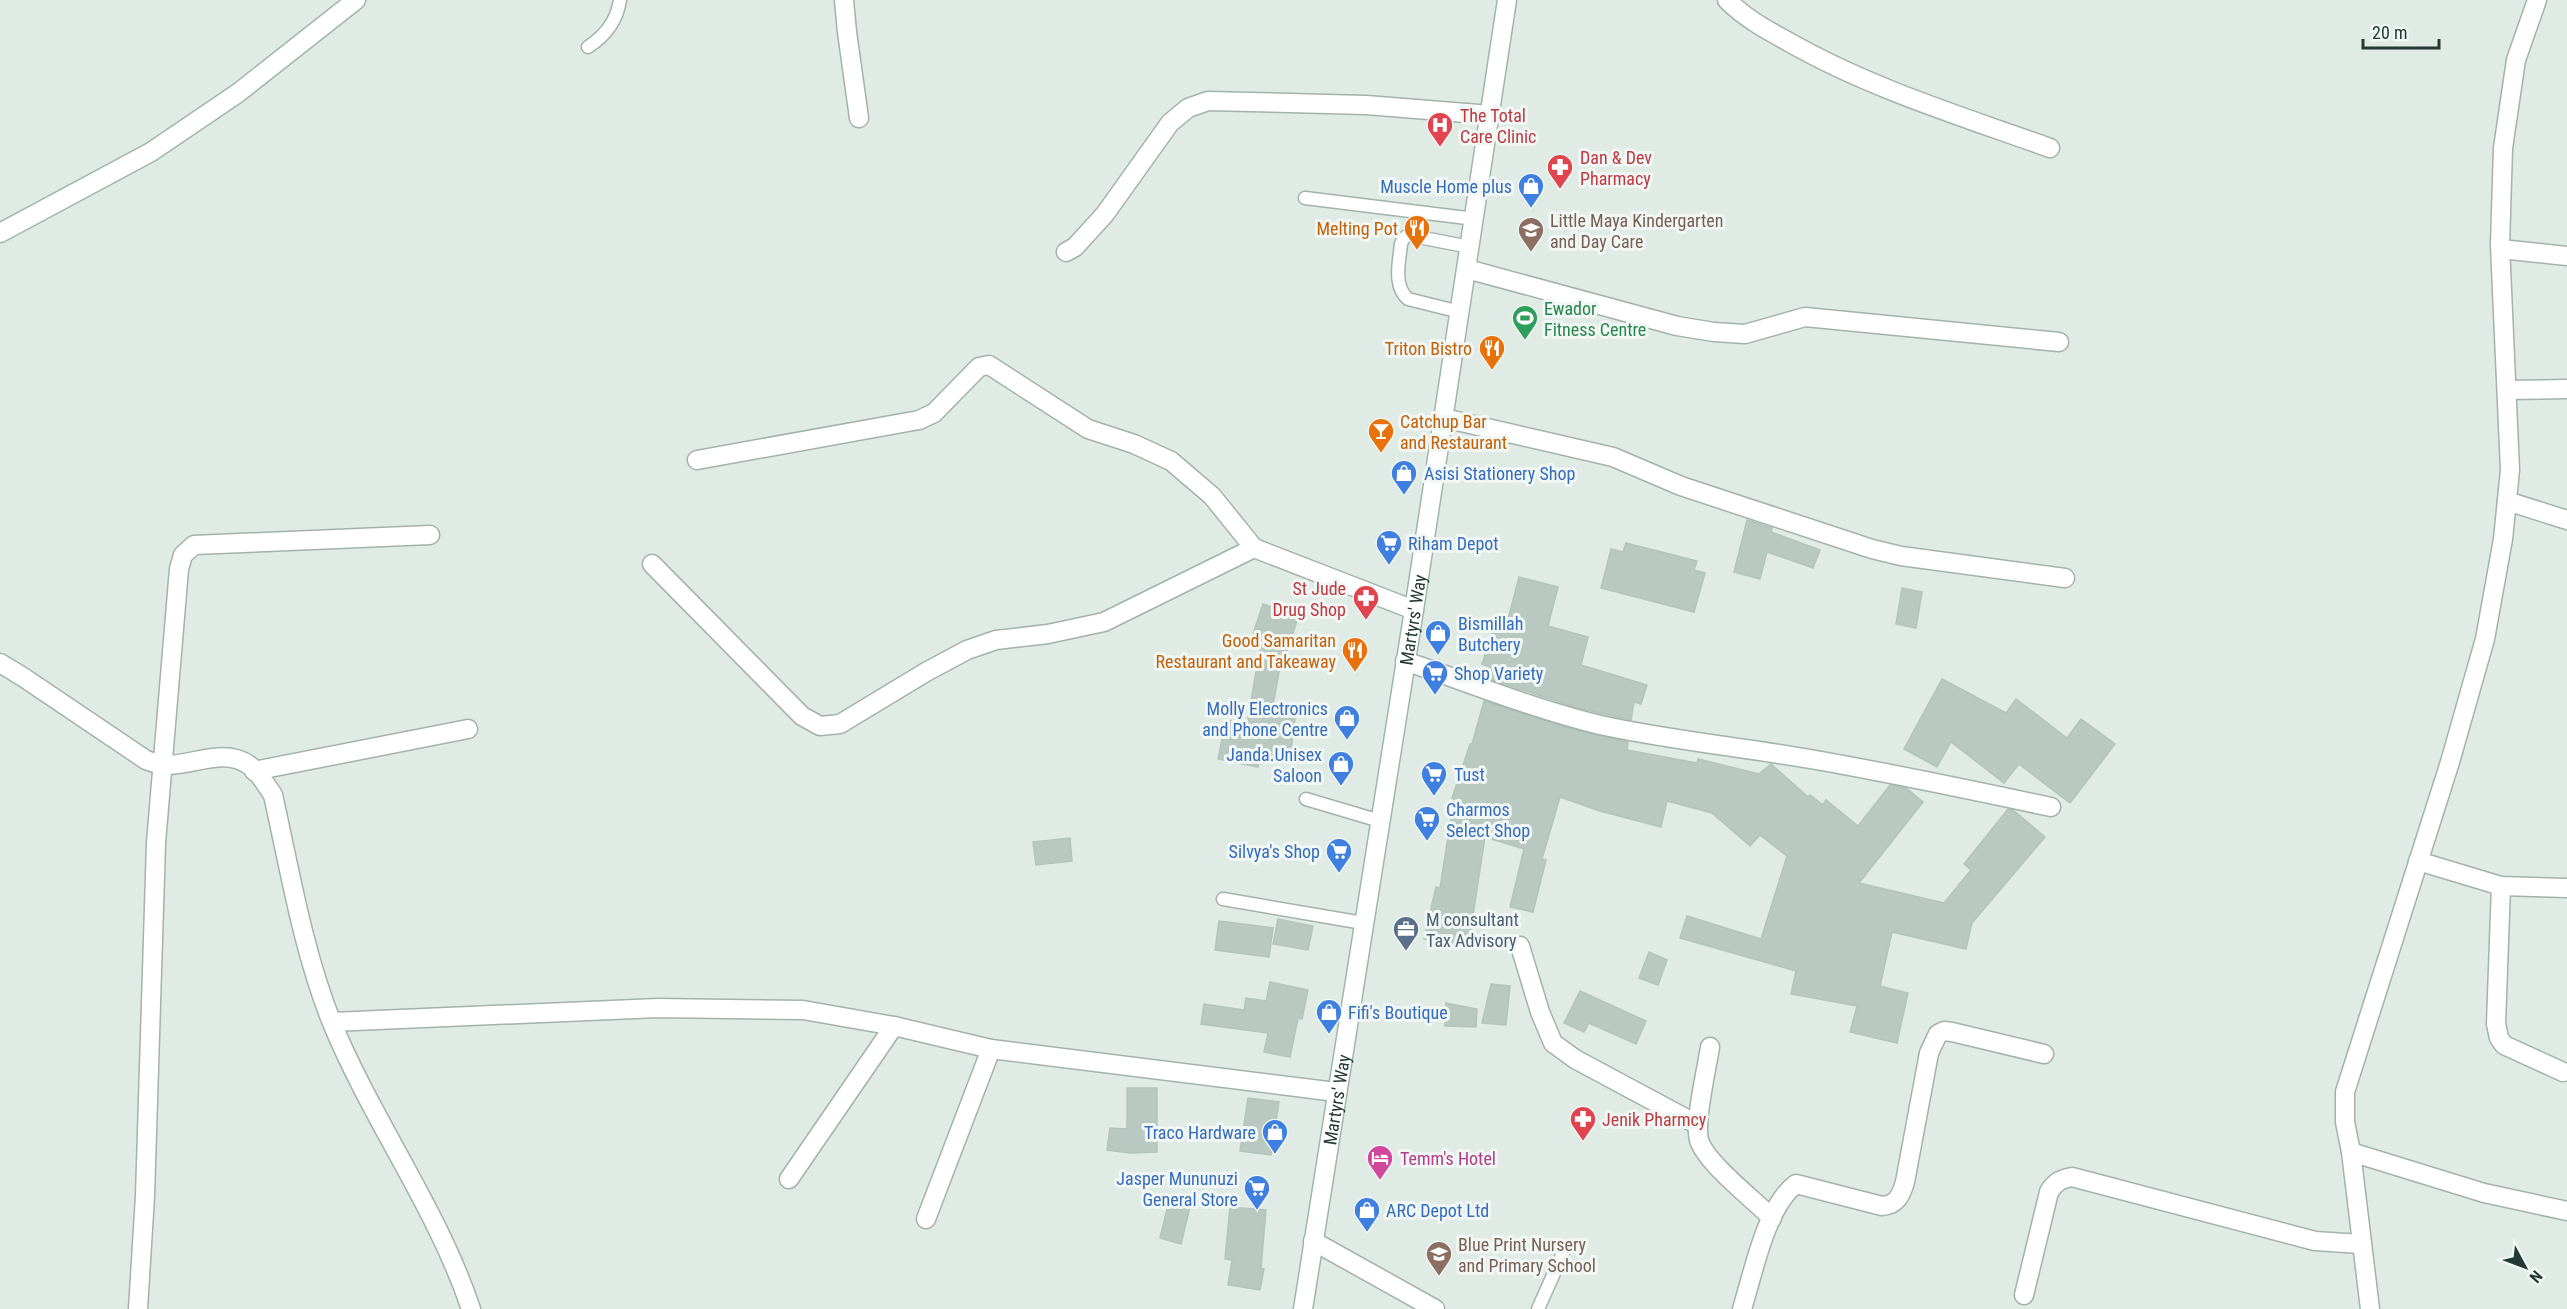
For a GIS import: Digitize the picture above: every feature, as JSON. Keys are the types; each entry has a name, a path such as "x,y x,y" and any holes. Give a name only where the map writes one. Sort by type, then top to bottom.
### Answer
{"street":[{"path":"0,233 151,152 238,93 356,0"},
{"path":"844,0 859,118"},
{"name":"Martyrs' Way","path":"1303,1309 1508,0"},
{"path":"1727,0 1742,16 1812,55 1894,92 2050,148"},
{"path":"2370,1309 2351,1152 2345,1122 2345,1092 2450,762 2485,639 2503,539 2511,470 2501,249 2503,148 2516,60 2537,0"},
{"path":"1066,252 1075,247 1105,214 1170,123 1188,108 1208,101 1366,105 1491,115"},
{"path":"2501,249 2567,256"},
{"path":"1467,268 1677,326 1714,332 1744,334 1805,317 2059,342"},
{"path":"697,460 919,420 934,413 979,367 989,365 1088,429 1134,444 1172,461 1212,496 1254,548 1414,610"},
{"path":"2507,390 2567,389"},
{"path":"1444,418 1613,457 1681,486 1872,549 1901,556 2066,578"},
{"path":"2507,501 2567,519"},
{"path":"138,1309 145,1196 156,843 179,570 183,555 190,547 430,535"},
{"path":"652,564 802,716 820,726 840,724 967,650 996,640 1048,634 1104,622 1254,548"},
{"path":"1406,662 1600,724 1698,743 1808,758 2051,807"},
{"path":"0,663 24,676 146,760 164,765 219,758 234,759 249,765 273,795 311,962 332,1022 364,1095 428,1206 471,1309"},
{"path":"254,771 468,729"},
{"path":"2418,861 2501,886 2567,888"},
{"path":"2501,886 2496,1024 2499,1038 2504,1044 2563,1072"},
{"path":"1520,946 1540,1012 1553,1043 1575,1059 1698,1125"},
{"path":"332,1022 658,1008 803,1010 894,1026 991,1049 1336,1092"},
{"path":"789,1179 894,1026"},
{"path":"1742,1309 1772,1218 1781,1200 1796,1184 1882,1206 1891,1206 1897,1201 1905,1182 1929,1053 1938,1034 1944,1031 1952,1032 2044,1053"},
{"path":"1710,1047 1698,1125 1699,1139 1707,1156 1772,1218"},
{"path":"926,1219 991,1049"},
{"path":"2351,1152 2484,1193 2567,1211"},
{"path":"2024,1295 2049,1192 2061,1179 2072,1177 2315,1240 2361,1244"},
{"path":"1313,1241 1435,1309"}],"lane":[{"path":"588,47 601,39 612,25 619,11 620,0"},
{"path":"1305,198 1475,219"},
{"path":"1460,312 1408,299 1402,294 1398,284 1401,244 1403,238 1408,236 1470,247"},
{"path":"1306,799 1380,821"},
{"path":"1223,899 1363,923"},
{"path":"1538,1309 1563,1253"}],"building":[{"path":"1747,520 1772,528 1771,532 1820,550 1813,568 1767,552 1760,579 1734,572"},
{"path":"1626,543 1697,561 1694,570 1705,573 1694,612 1601,588 1611,549 1623,552"},
{"path":"1519,577 1558,587 1548,626 1588,637 1581,665 1647,685 1641,704 1634,702 1631,720 1578,708 1489,679 1492,668 1482,664 1495,624 1506,627"},
{"path":"1902,588 1922,592 1916,628 1896,624"},
{"path":"1263,604 1279,610 1281,606 1300,612 1287,651 1283,650 1271,716 1295,719 1290,759 1261,755 1258,767 1218,759 1226,720 1247,724 1261,643 1251,640"},
{"path":"1942,679 2006,713 2016,699 2067,738 2081,719 2115,744 2070,803 2019,764 2004,783 1951,742 1937,767 1904,749"},
{"path":"1484,701 1572,729 1628,742 1627,750 1697,763 1698,759 1759,774 1771,764 1808,797 1810,795 1823,805 1826,800 1858,826 1890,785 1906,788 1923,802 1859,883 1944,903 1971,870 1964,864 2008,809 2013,810 2045,837 1972,923 1966,949 1892,932 1880,986 1908,993 1897,1043 1850,1032 1857,1006 1791,994 1796,971 1680,938 1687,916 1761,939 1787,856 1760,835 1750,846 1712,813 1667,801 1661,827 1600,811 1560,797 1542,859 1546,860 1533,912 1510,907 1524,849 1485,837 1468,948 1424,939 1436,887 1440,888 1454,799 1452,798 1470,744 1472,744"},
{"path":"1070,838 1072,861 1036,865 1033,842"},
{"path":"1278,919 1313,926 1308,950 1273,944"},
{"path":"1219,921 1273,928 1269,957 1215,950"},
{"path":"1649,952 1667,960 1658,985 1639,978"},
{"path":"1270,982 1308,990 1302,1019 1298,1018 1290,1057 1264,1052 1268,1033 1201,1024 1204,1004 1244,1010 1246,998 1266,1001"},
{"path":"1491,984 1510,986 1506,1025 1482,1023"},
{"path":"1580,991 1646,1021 1636,1044 1589,1023 1584,1032 1564,1023"},
{"path":"1446,1003 1477,1009 1476,1027 1445,1026"},
{"path":"1127,1088 1157,1088 1157,1152 1130,1153 1107,1150 1110,1128 1127,1129"},
{"path":"1248,1098 1279,1102 1271,1155 1240,1151"},
{"path":"1169,1201 1190,1207 1181,1244 1160,1238"},
{"path":"1230,1207 1266,1210 1261,1268 1264,1269 1260,1290 1228,1285 1232,1260 1225,1259"}],"place":[{"name":"The Total Care Clinic","path":"1440,148"},
{"name":"Dan & Dev Pharmacy","path":"1560,190"},
{"name":"Muscle Home plus","path":"1531,209"},
{"name":"Melting Pot","path":"1417,251"},
{"name":"Little Maya Kindergarten and Day Care","path":"1531,253"},
{"name":"Ewador Fitness Centre","path":"1525,341"},
{"name":"Triton Bistro","path":"1492,371"},
{"name":"Catchup Bar and Restaurant","path":"1381,454"},
{"name":"Asisi Stationery Shop","path":"1404,496"},
{"name":"Riham Depot","path":"1389,566"},
{"name":"St Jude Drug Shop","path":"1366,621"},
{"name":"Bismillah Butchery","path":"1438,656"},
{"name":"Good Samaritan Restaurant and Takeaway","path":"1355,673"},
{"name":"Shop Variety","path":"1435,696"},
{"name":"Molly Electronics and Phone Centre","path":"1347,741"},
{"name":"Janda.Unisex Saloon","path":"1341,787"},
{"name":"Tust","path":"1434,797"},
{"name":"Charmos Select Shop","path":"1427,842"},
{"name":"Silvya's Shop","path":"1339,874"},
{"name":"M consultant Tax Advisory","path":"1406,952"},
{"name":"Fifi's Boutique","path":"1329,1035"},
{"name":"Jenik Pharmcy","path":"1583,1142"},
{"name":"Traco Hardware","path":"1275,1155"},
{"name":"Temm's Hotel","path":"1380,1181"},
{"name":"Jasper Mununuzi General Store","path":"1257,1211"},
{"name":"ARC Depot Ltd","path":"1367,1233"},
{"name":"Blue Print Nursery and Primary School","path":"1439,1277"}]}
